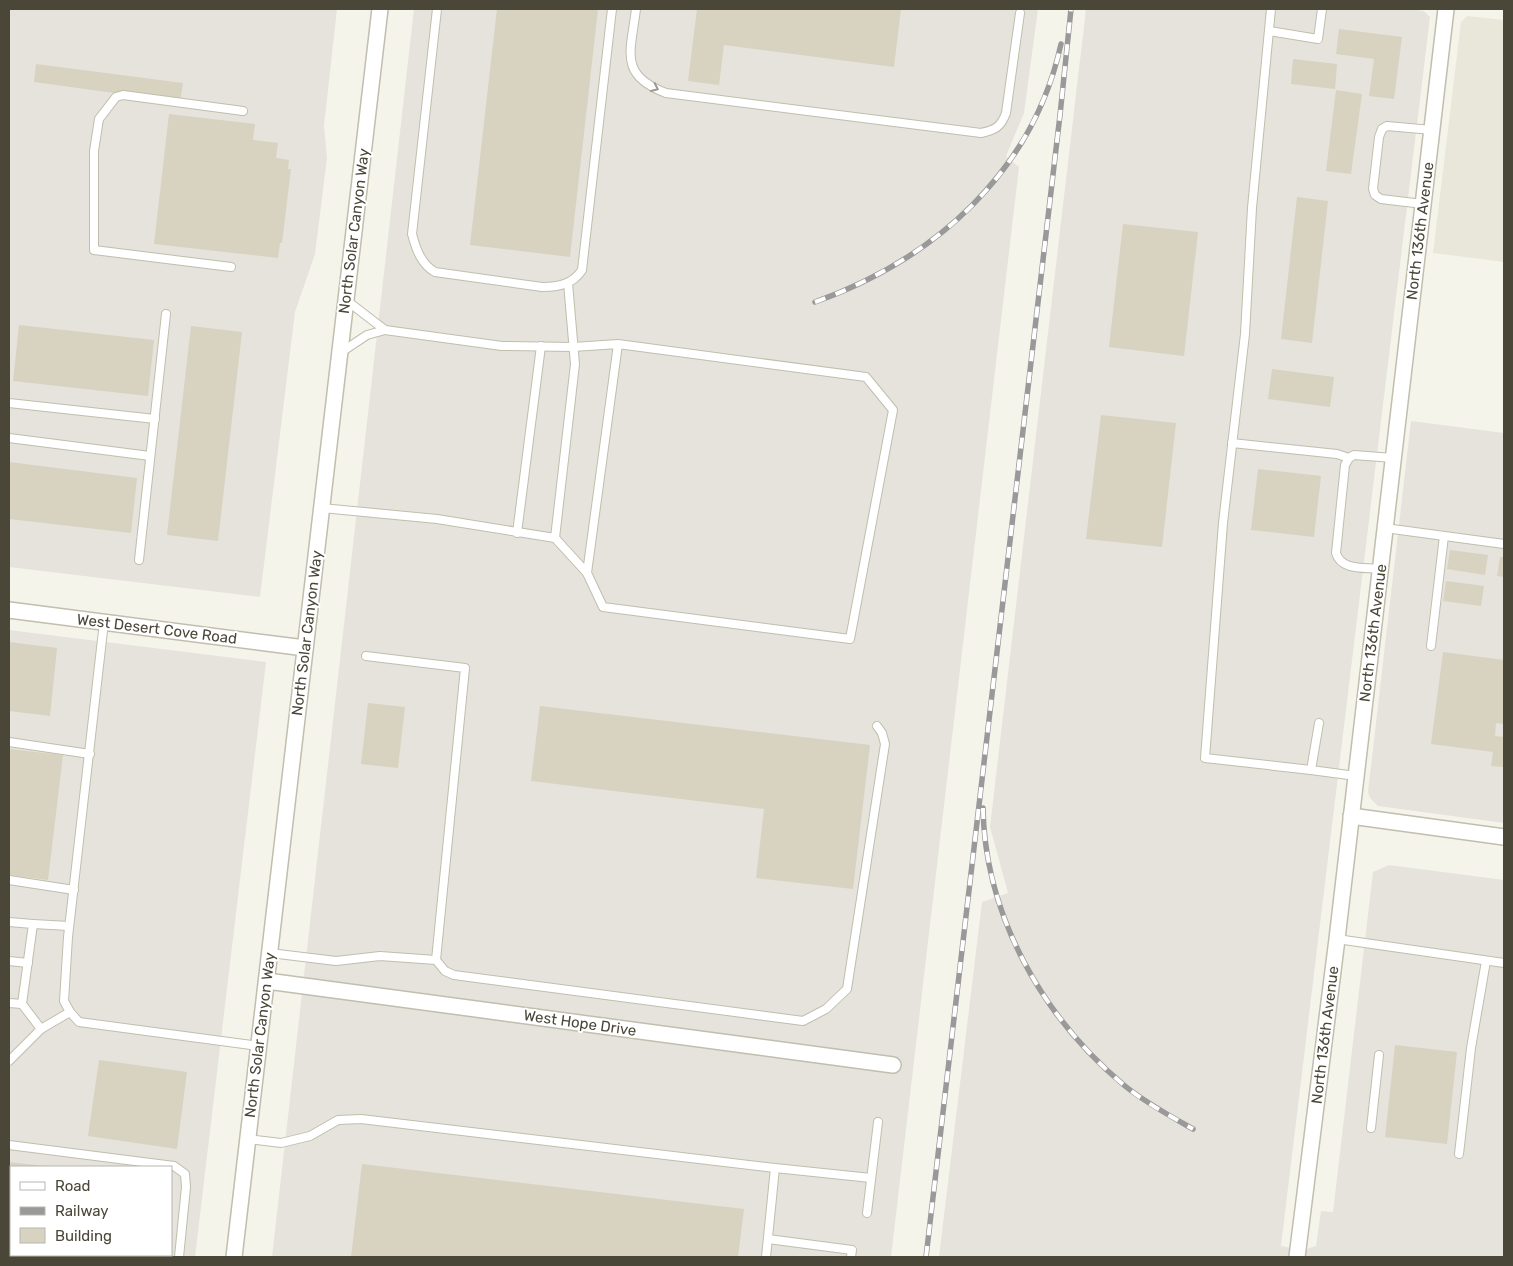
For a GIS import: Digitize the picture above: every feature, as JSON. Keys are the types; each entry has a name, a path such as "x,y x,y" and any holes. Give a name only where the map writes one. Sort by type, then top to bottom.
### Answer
{"street":[{"name":"North Solar Canyon Way","path":"234,1257 380,9"},
{"name":"North 136th Avenue","path":"1297,1257 1352,816 1446,9"},
{"name":"West Desert Cove Road","path":"9,610 306,648"},
{"path":"1352,816 1504,837"},
{"name":"West Hope Drive","path":"267,982 893,1066"}],"lane":[{"path":"437,9 412,234 416,248 423,262 435,272 542,287 556,287 568,283 577,278 582,270 612,9"},
{"path":"636,9 630,55 632,68 651,87 666,93 981,133 994,130 1003,123 1020,13"},
{"path":"1271,9 1252,208 1245,334 1223,523 1205,758 1356,776"},
{"path":"1269,31 1318,39 1322,9"},
{"path":"231,267 94,250 94,151 99,119 116,97 122,95 243,111"},
{"path":"1423,204 1381,199 1375,195 1374,180 1382,129 1387,126 1432,130"},
{"path":"555,538 575,364 568,283"},
{"path":"346,300 385,330"},
{"path":"139,560 166,314"},
{"path":"322,508 437,519 555,538 587,573 603,607 850,638 893,410 866,377 618,344 502,346 385,330 367,335 340,353"},
{"path":"587,573 618,344"},
{"path":"516,532 541,346"},
{"path":"9,403 155,419"},
{"path":"9,438 150,456"},
{"path":"1232,443 1337,454 1349,458"},
{"path":"1380,569 1343,565 1338,560 1336,553 1345,465 1349,458 1354,455 1393,458"},
{"path":"1385,528 1504,544"},
{"path":"1431,646 1444,536"},
{"path":"104,622 69,926 64,1001 70,1012 79,1022 259,1046"},
{"path":"366,656 465,668 436,960 445,971 454,975 803,1021 826,1010 848,989 885,744 882,733 877,726"},
{"path":"1311,770 1319,722"},
{"path":"9,742 90,754"},
{"path":"9,880 74,890"},
{"path":"9,922 69,926"},
{"path":"32,924 22,1004 41,1029"},
{"path":"1337,939 1504,963"},
{"path":"270,953 336,962 380,956 436,960"},
{"path":"9,961 28,963"},
{"path":"1459,1154 1471,1048 1486,961"},
{"path":"9,1003 22,1004"},
{"path":"9,1060 41,1029 70,1012"},
{"path":"1371,1128 1379,1056"},
{"path":"248,1139 282,1142 310,1136 338,1120 361,1119 871,1178"},
{"path":"867,1213 878,1122"},
{"path":"9,1145 174,1166 186,1174 179,1257"},
{"path":"766,1257 775,1168"},
{"path":"768,1239 852,1250 851,1257"}],"shaded area":[{"path":"9,9 337,9 324,126 327,158 315,254 295,312 260,597 9,567"},
{"path":"414,9 1038,9 1024,113 1006,156 1019,167 891,1257 272,1257"},
{"path":"1086,9 1411,9 1424,11 1430,17 1281,1246 1303,1250 1316,1246 1321,1211 1333,1212 1373,872 1389,865 1504,880 1504,1257 939,1257 982,902 1008,893 990,827"},
{"path":"1467,16 1504,20 1504,262 1433,253 1461,22"},
{"path":"1411,421 1504,433 1504,823 1378,806 1370,798 1368,792"},
{"path":"9,630 266,662 195,1257 9,1257"}],"building":[{"path":"497,9 598,9 570,257 470,245"},
{"path":"697,9 901,9 894,67 724,45 719,85 688,81"},
{"path":"1339,29 1402,37 1394,99 1369,96 1374,59 1336,54"},
{"path":"1293,59 1337,64 1335,89 1291,84"},
{"path":"36,64 183,83 180,102 34,82"},
{"path":"1336,90 1362,94 1351,174 1326,171"},
{"path":"169,114 255,124 253,140 278,143 276,158 289,160 288,169 291,169 282,243 280,243 278,258 154,244"},
{"path":"1297,197 1328,201 1312,343 1281,339"},
{"path":"1123,224 1198,232 1184,356 1109,347"},
{"path":"19,325 154,340 148,396 13,381"},
{"path":"191,326 242,332 218,541 167,535"},
{"path":"1272,369 1334,377 1330,407 1268,399"},
{"path":"1101,415 1176,423 1162,547 1086,539"},
{"path":"9,462 137,478 131,533 9,519"},
{"path":"1258,469 1321,476 1314,537 1251,530"},
{"path":"1450,550 1488,555 1485,575 1447,569"},
{"path":"1500,557 1504,557 1504,577 1497,576"},
{"path":"1446,581 1484,586 1481,606 1443,601"},
{"path":"9,642 57,648 50,716 9,711"},
{"path":"1443,652 1504,660 1504,724 1496,723 1495,736 1504,737 1504,767 1491,766 1493,752 1431,744"},
{"path":"368,703 405,707 398,768 361,764"},
{"path":"540,706 870,745 853,889 756,878 764,809 531,781"},
{"path":"9,749 63,755 48,880 9,875"},
{"path":"1395,1045 1457,1052 1447,1144 1385,1137"},
{"path":"99,1060 187,1072 177,1149 88,1136"},
{"path":"9,1162 44,1166 10,1166 10,1256 153,1256 153,1257 9,1257"},
{"path":"362,1164 744,1209 738,1257 351,1257"}],"railway":[{"path":"926,1257 1071,9"},
{"path":"815,302 859,284 900,262 938,235 972,205 1002,171 1028,132 1047,90 1061,44"},
{"path":"983,808 986,848 994,887 1007,925 1024,962 1045,997 1068,1029 1095,1059 1125,1086 1150,1104 1193,1129"}]}
